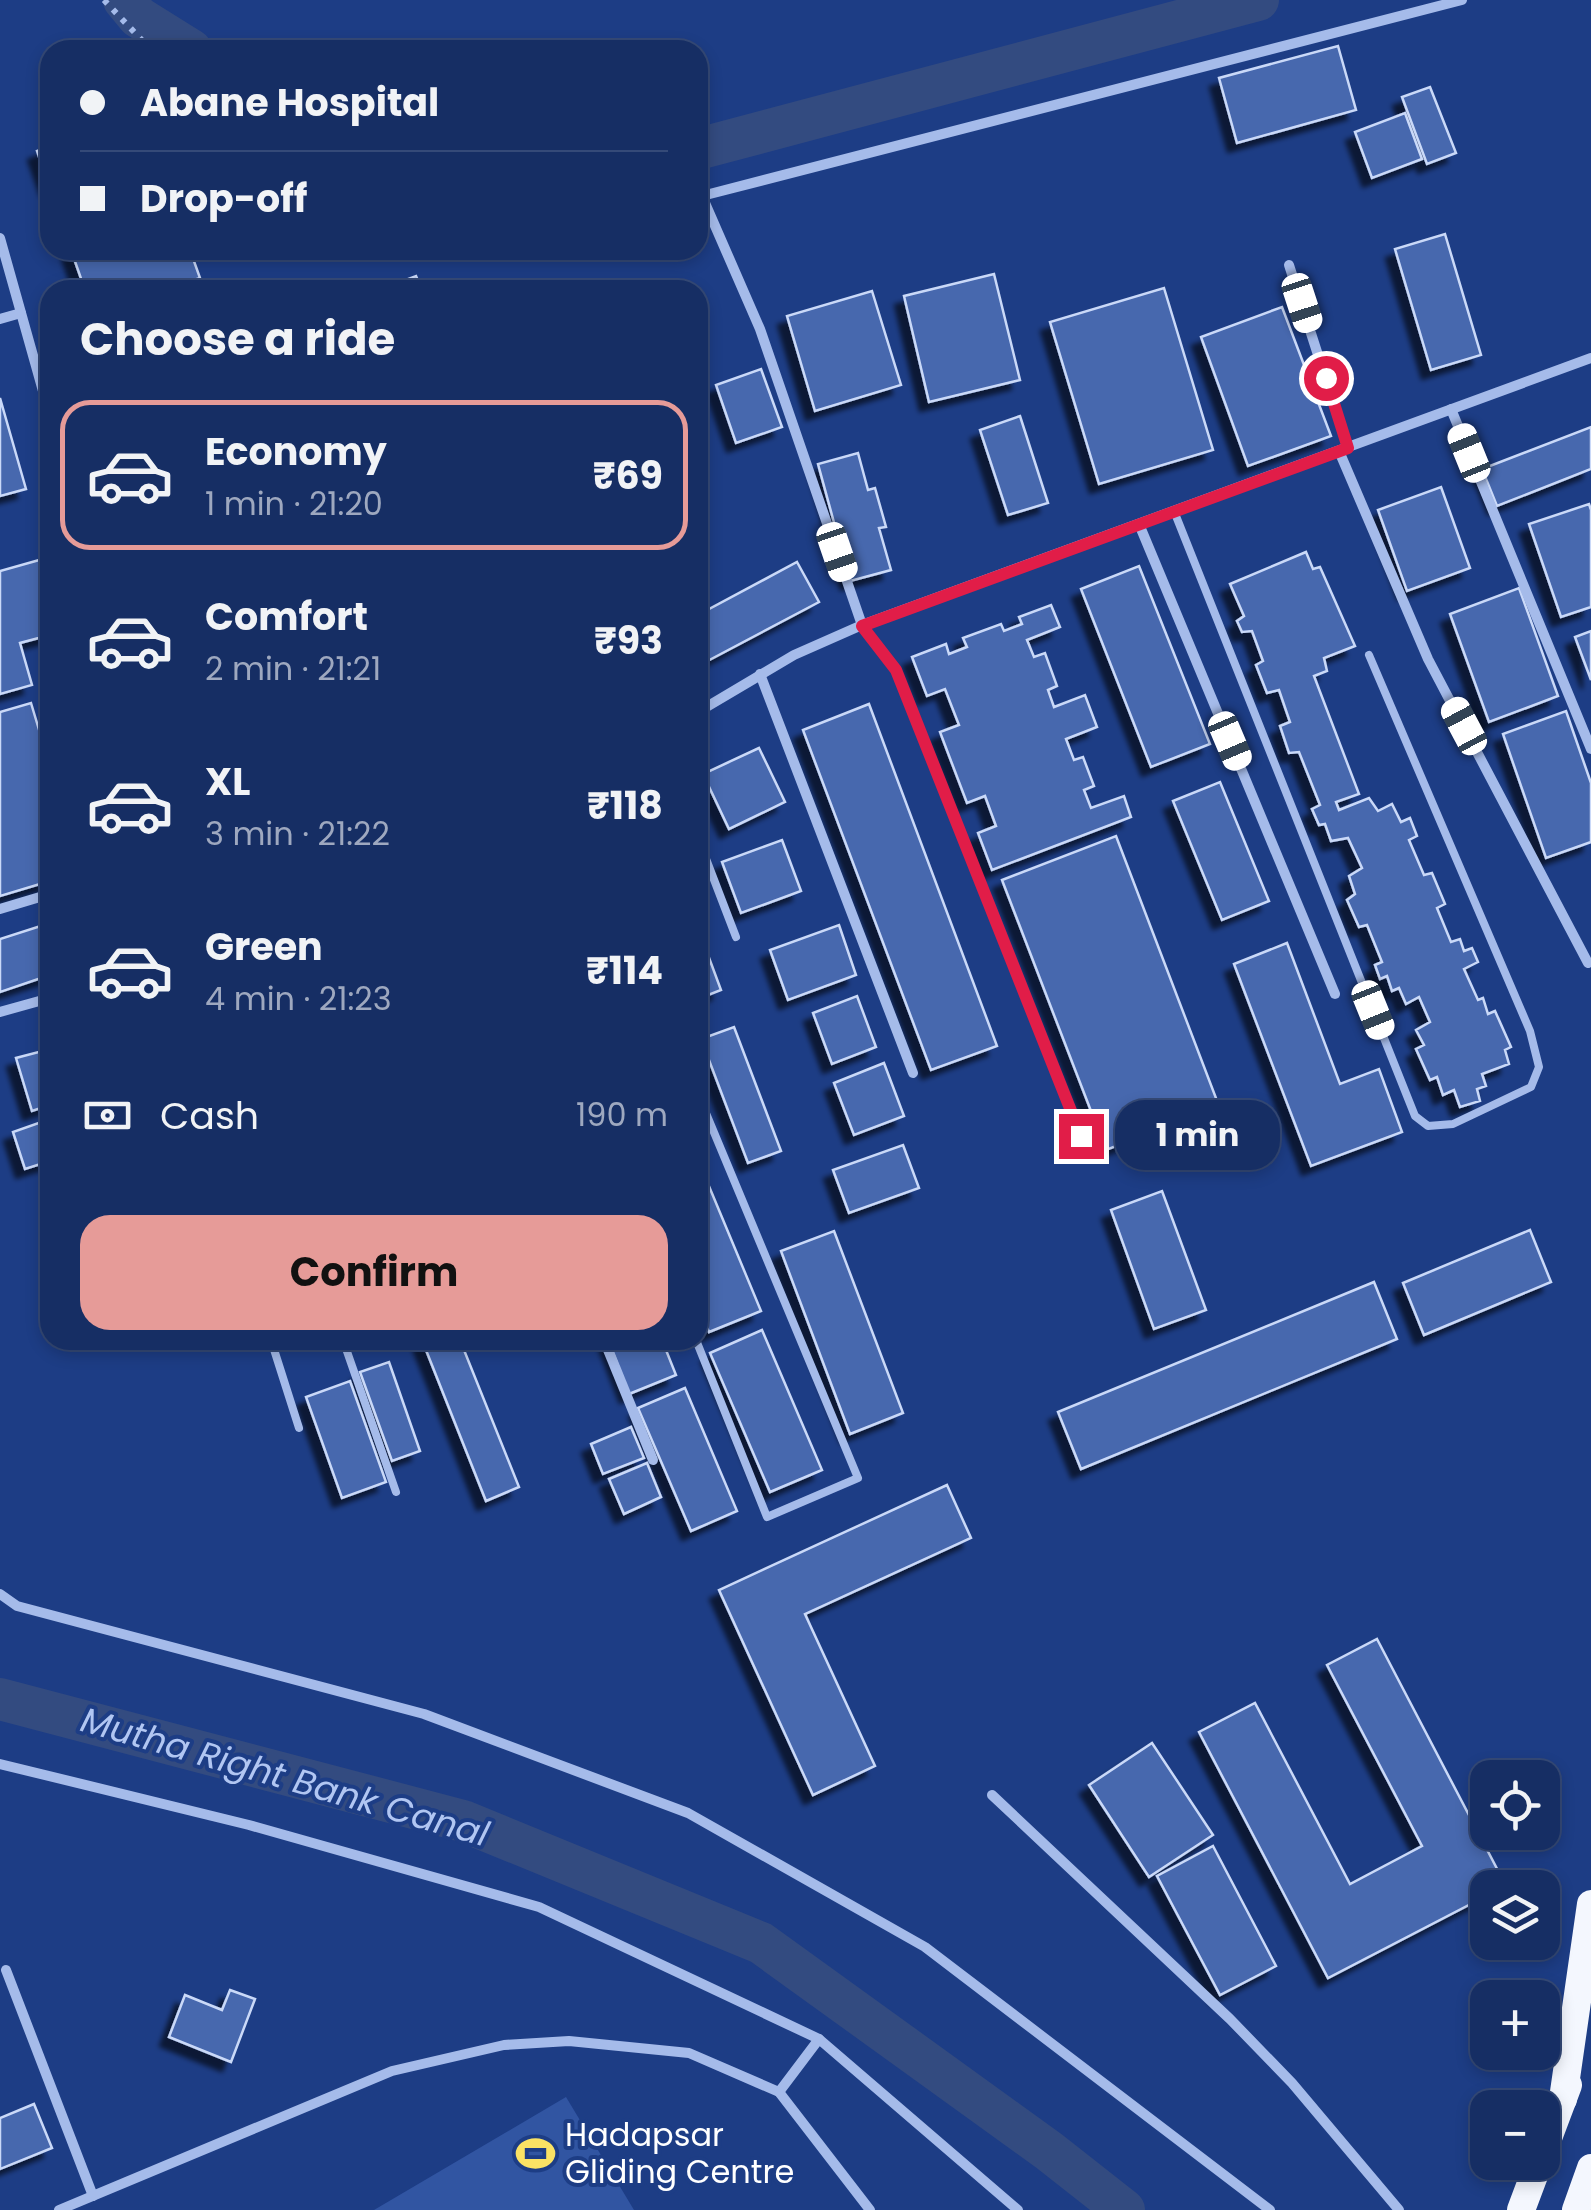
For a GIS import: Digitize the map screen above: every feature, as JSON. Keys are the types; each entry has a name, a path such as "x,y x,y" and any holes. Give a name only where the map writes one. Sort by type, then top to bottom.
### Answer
{"highway":[{"path":"1563,2098 1591,1904"},
{"path":"1560,2106 1591,2014"},
{"path":"1576,2210 1591,2168"},
{"path":"1521,2210 1532,2180"}],"street":[{"path":"708,194 1462,0"},
{"path":"708,214 760,329 862,626"},
{"path":"0,238 40,380"},
{"path":"1289,266 1343,449 1428,659 1588,963"},
{"path":"0,319 21,313"},
{"path":"708,706 794,655 862,626 1591,358"},
{"path":"1451,409 1591,749"},
{"path":"1139,524 1335,994"},
{"path":"760,674 912,1073"},
{"path":"0,909 40,897"},
{"path":"0,1012 40,1001"},
{"path":"608,1350 653,1460"},
{"path":"0,1594 17,1606 424,1714 688,1813 925,1947 1270,2210"},
{"path":"0,1764 250,1825 539,1908 819,2039 1018,2210"},
{"path":"992,1795 1292,2083 1399,2210"},
{"path":"6,1970 93,2196"},
{"path":"779,2092 819,2039"},
{"path":"59,2210 392,2072 504,2046 568,2042 689,2053 779,2092 870,2210"}],"lane":[{"path":"1174,511 1416,1116 1428,1126 1452,1124 1531,1087 1540,1067 1530,1031 1369,655"},
{"path":"862,626 896,670 1081,1136"},
{"path":"708,864 736,937"},
{"path":"700,1350 767,1518 858,1478 708,1118"},
{"path":"275,1350 300,1428"},
{"path":"346,1350 396,1492"}],"path":[{"path":"104,0 142,40"}],"shaded area":[{"name":"Hadapsar Gliding Centre","path":"566,2097 634,2210 374,2210"}],"building":[{"path":"1338,46 1356,110 1237,143 1219,78"},
{"path":"1430,87 1456,153 1427,164 1402,97"},
{"path":"1405,113 1422,159 1372,178 1355,132"},
{"path":"1445,234 1481,355 1431,370 1395,249"},
{"path":"74,260 194,260 200,278 194,280 82,280"},
{"path":"994,274 1020,380 929,402 904,296"},
{"path":"1164,288 1213,450 1099,484 1050,322"},
{"path":"872,291 901,385 815,411 787,316"},
{"path":"1282,307 1331,436 1248,466 1201,337"},
{"path":"761,369 782,427 736,443 716,385"},
{"path":"0,398 26,489 0,496"},
{"path":"1020,416 1048,503 1008,515 980,430"},
{"path":"1591,427 1591,469 1497,506 1482,469"},
{"path":"858,453 868,490 875,488 886,527 879,528 891,570 850,581 818,464"},
{"path":"1441,487 1470,568 1407,591 1378,510"},
{"path":"1589,504 1591,607 1561,617 1529,524"},
{"path":"1306,552 1313,569 1320,567 1355,646 1324,658 1327,671 1314,676 1359,794 1336,802 1339,810 1369,798 1378,811 1392,804 1401,822 1410,818 1417,836 1409,840 1424,875 1432,873 1445,904 1437,908 1451,942 1460,939 1464,951 1472,948 1478,962 1464,969 1478,1000 1483,998 1488,1014 1495,1011 1511,1047 1505,1050 1509,1064 1482,1074 1486,1086 1477,1089 1480,1101 1460,1107 1454,1090 1443,1095 1437,1077 1430,1080 1416,1049 1424,1045 1416,1030 1430,1022 1419,997 1406,1004 1399,988 1392,991 1387,976 1380,979 1375,965 1382,962 1367,925 1359,927 1347,900 1355,894 1349,876 1362,868 1348,838 1331,841 1325,824 1319,825 1312,809 1320,805 1299,752 1289,753 1280,726 1290,722 1279,690 1267,693 1256,665 1263,661 1252,631 1242,632 1237,621 1244,616 1230,584"},
{"path":"40,560 40,638 20,643 32,685 0,694 0,571"},
{"path":"797,562 819,602 708,661 708,610"},
{"path":"1139,566 1210,744 1151,767 1081,589"},
{"path":"1519,588 1558,696 1489,722 1450,614"},
{"path":"1051,605 1060,627 1027,640 1034,657 1045,653 1057,686 1048,690 1054,707 1085,695 1097,727 1066,739 1074,760 1083,757 1094,786 1084,790 1091,808 1124,796 1131,817 992,870 978,833 996,826 985,796 967,803 940,732 959,725 945,689 927,696 912,657 946,644 949,654 967,647 963,638 1001,624 1004,631 1022,624 1019,617"},
{"path":"1591,631 1591,680 1575,637"},
{"path":"31,703 40,733 40,884 0,896 0,712"},
{"path":"869,704 997,1046 931,1070 803,730"},
{"path":"1566,711 1591,783 1591,842 1546,858 1503,734"},
{"path":"759,748 785,802 729,829 708,785 708,772"},
{"path":"1220,782 1269,901 1222,920 1173,801"},
{"path":"1116,836 1219,1106 1106,1150 1002,880"},
{"path":"782,840 801,891 741,913 722,862"},
{"path":"839,925 856,975 788,1000 770,950"},
{"path":"40,926 40,978 0,992 0,939"},
{"path":"1287,943 1340,1084 1379,1069 1402,1132 1311,1166 1234,964"},
{"path":"708,955 721,990 708,995"},
{"path":"857,996 876,1047 832,1064 813,1013"},
{"path":"734,1027 781,1151 748,1163 708,1057 708,1036"},
{"path":"40,1052 40,1108 32,1111 16,1058"},
{"path":"884,1063 904,1116 854,1135 834,1083"},
{"path":"40,1123 40,1164 25,1169 13,1132"},
{"path":"903,1145 919,1188 849,1213 833,1170"},
{"path":"708,1184 761,1311 708,1330"},
{"path":"1162,1191 1206,1310 1154,1329 1111,1210"},
{"path":"1530,1230 1551,1282 1424,1335 1403,1283"},
{"path":"834,1231 903,1413 850,1434 781,1251"},
{"path":"1374,1282 1397,1339 1081,1469 1058,1412"},
{"path":"762,1330 822,1470 770,1492 710,1353"},
{"path":"426,1350 464,1350 519,1487 486,1501"},
{"path":"612,1350 666,1350 676,1375 629,1394"},
{"path":"389,1362 420,1451 392,1461 360,1372"},
{"path":"350,1381 386,1482 342,1498 306,1397"},
{"path":"685,1388 737,1511 691,1531 638,1408"},
{"path":"631,1427 644,1458 603,1474 591,1444"},
{"path":"647,1463 661,1497 624,1514 609,1479"},
{"path":"947,1485 971,1538 805,1614 875,1766 813,1795 719,1590"},
{"path":"1377,1639 1470,1817 1470,1850 1487,1850 1498,1870 1470,1870 1470,1904 1328,1978 1199,1732 1255,1703 1350,1884 1422,1846 1327,1665"},
{"path":"1152,1743 1213,1835 1149,1877 1089,1785"},
{"path":"1213,1846 1276,1966 1220,1995 1157,1876"},
{"path":"230,1990 255,1999 231,2062 169,2037 185,1995 222,2010"},
{"path":"34,2104 52,2148 0,2169 0,2118"}],"waterway":[{"path":"124,0 138,17 175,40"},
{"path":"708,146 1258,0"},
{"name":"Mutha Right Bank Canal","path":"0,1699 463,1821 761,1943 1049,2151 1124,2210"}],"place":[{"name":"Hadapsar Gliding Centre","path":"535,2153"}],"route":[{"path":"1081,1136 896,670 862,626 1348,448 1326,378"}]}
